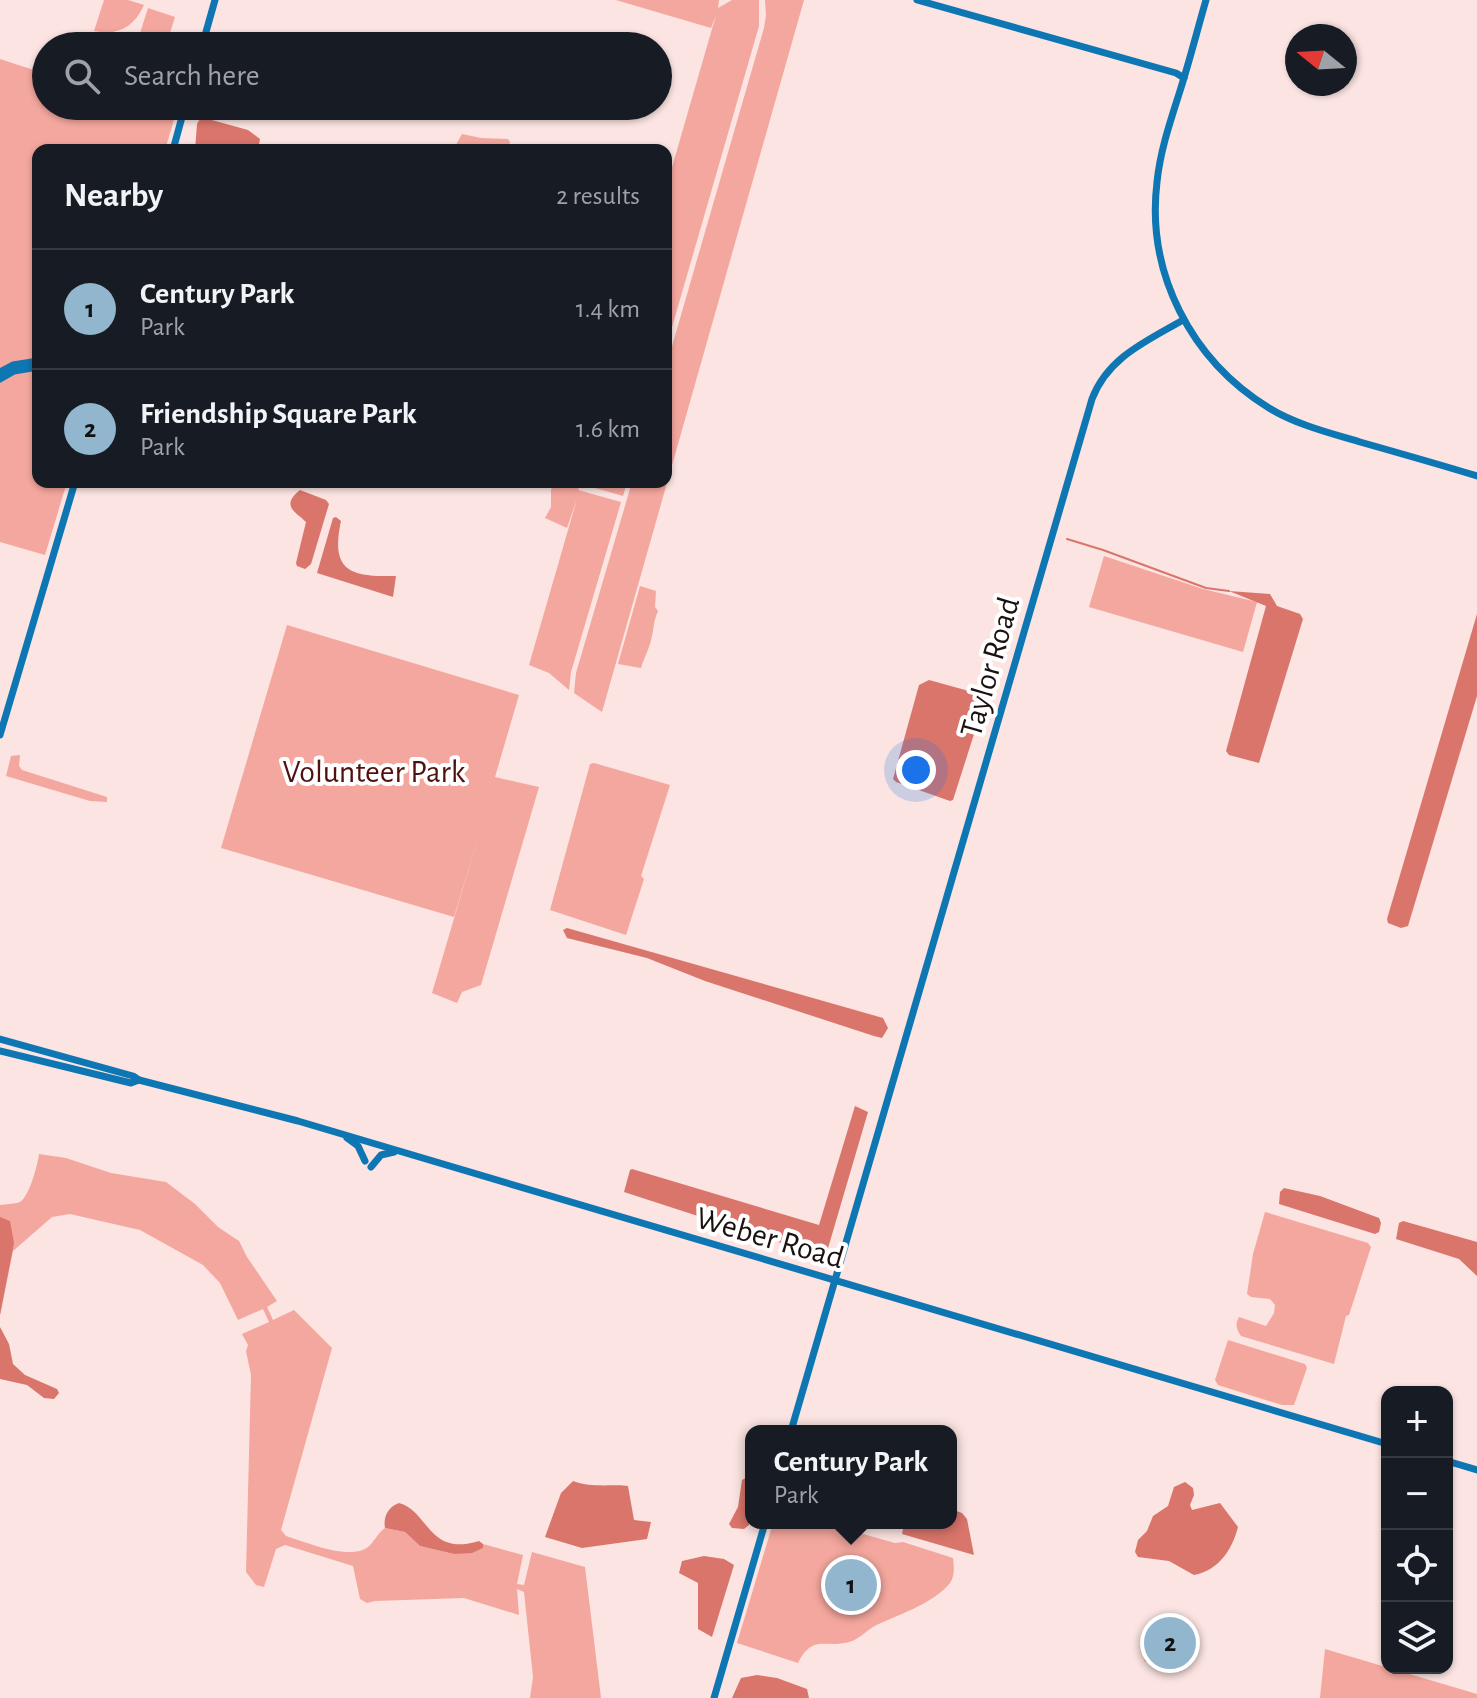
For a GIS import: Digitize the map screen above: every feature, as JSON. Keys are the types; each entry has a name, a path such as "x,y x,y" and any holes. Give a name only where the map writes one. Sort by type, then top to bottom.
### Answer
{"main road":[{"path":"206,32 215,0"},
{"path":"917,0 1176,73 1184,78"},
{"path":"1206,0 1161,157 1155,215 1158,249 1166,283 1183,320 1217,366 1270,409 1319,430 1477,476"},
{"path":"175,144 181,120"},
{"name":"Taylor Road","path":"793,1425 1092,399 1103,377 1117,360 1183,320"},
{"path":"0,372 13,365 32,364"},
{"path":"0,379 32,366"},
{"path":"0,735 73,488"},
{"name":"Weber Road","path":"0,1039 342,1134 1381,1442"},
{"name":"Weber Road","path":"0,1051 131,1083 139,1080"},
{"path":"342,1134 358,1146 368,1164 381,1155 399,1151"},
{"path":"1453,1463 1477,1470"},
{"path":"714,1698 763,1529"}],"green space":[{"path":"104,0 128,0 144,5 124,28 111,32 94,31"},
{"path":"616,0 719,0 718,8 732,0 759,0 759,26 672,327 672,167 716,15 711,28"},
{"path":"765,0 804,0 672,465 672,346 766,15"},
{"path":"148,8 175,17 170,32 140,32"},
{"path":"0,59 32,69 32,120 174,120 167,144 32,144 32,488 65,488 45,555 0,542"},
{"path":"462,134 508,139 510,142 510,144 456,144"},
{"path":"579,488 621,502 571,672 569,690 549,673 529,665 577,499 567,528 545,518 551,507 551,489"},
{"path":"595,488 625,488 623,496"},
{"path":"630,488 666,488 602,712 574,693 576,673"},
{"path":"1104,556 1203,589 1257,602 1243,652 1089,607"},
{"path":"640,586 656,591 655,607 658,611 641,668 618,664"},
{"name":"Volunteer Park","path":"287,625 519,695 495,777 539,787 481,985 462,992 457,1003 432,993 479,834 454,917 221,848"},
{"path":"20,755 19,766 22,770 107,797 107,802 90,801 6,776 11,756"},
{"path":"590,764 670,785 626,935 550,910"},
{"path":"39,1154 66,1158 111,1173 166,1182 239,1241 277,1301 267,1307 273,1320 294,1310 332,1348 281,1530 286,1536 327,1549 350,1552 368,1547 385,1528 405,1532 420,1546 454,1554 483,1548 483,1544 523,1555 517,1584 524,1585 532,1552 585,1567 601,1698 530,1698 533,1677 524,1592 517,1589 519,1615 464,1598 367,1603 360,1599 353,1566 285,1545 276,1549 264,1587 256,1585 246,1572 251,1375 246,1351 248,1345 242,1334 269,1322 263,1309 238,1320 220,1283 203,1265 140,1230 70,1214 52,1217 13,1251 0,1315 0,1205 18,1203 27,1194"},
{"path":"1265,1212 1368,1243 1371,1247 1349,1315 1346,1316 1334,1364 1241,1336 1238,1331 1239,1317 1266,1326 1274,1313 1275,1305 1270,1299 1247,1294 1253,1254"},
{"path":"1228,1340 1305,1364 1307,1368 1294,1405 1282,1405 1218,1385 1215,1380"},
{"path":"771,1529 845,1529 895,1543 903,1542 953,1558 953,1577 943,1591 852,1641 815,1645 798,1663 737,1643"},
{"path":"1157,1616 1195,1627 1181,1672 1144,1661"},
{"path":"1325,1649 1381,1666 1381,1674 1409,1674 1477,1694 1477,1698 1320,1698"}],"shaded area":[{"path":"199,120 212,120 248,130 260,139 259,144 195,144"},
{"path":"300,490 329,504 311,564 305,569 296,563 306,522 290,505"},
{"path":"333,518 341,521 338,538 342,561 356,572 396,576 393,597 317,573"},
{"path":"1229,591 1270,594 1277,606 1300,614 1303,619 1259,763 1229,755 1226,751 1266,606"},
{"path":"1477,614 1477,696 1408,926 1401,928 1388,923 1387,919"},
{"path":"929,680 976,693 982,698 983,706 953,800 950,801 893,779 919,685"},
{"path":"567,928 883,1018 888,1028 882,1038 874,1036 705,981 647,958 567,938 563,930"},
{"path":"855,1106 868,1112 826,1255 624,1192 632,1169 819,1225"},
{"path":"1284,1188 1320,1196 1379,1218 1379,1232 1375,1234 1279,1204 1280,1192"},
{"path":"0,1217 10,1221 14,1243 0,1315"},
{"path":"1403,1221 1477,1242 1477,1276 1459,1259 1396,1239 1399,1223"},
{"path":"0,1327 9,1344 13,1364 25,1375 57,1389 59,1393 54,1399 44,1398 27,1385 0,1379"},
{"path":"745,1478 744,1529 732,1528 729,1524 738,1507 742,1480"},
{"path":"573,1481 628,1486 634,1520 651,1522 647,1539 582,1548 545,1537 561,1493"},
{"path":"1185,1482 1193,1488 1192,1510 1220,1503 1238,1527 1223,1558 1211,1569 1194,1575 1169,1561 1138,1557 1135,1552 1138,1540 1147,1531 1153,1516 1168,1506 1174,1487"},
{"path":"399,1503 417,1515 439,1538 462,1544 479,1541 483,1548 472,1553 454,1554 420,1546 405,1532 385,1528 387,1513"},
{"path":"957,1511 967,1519 974,1555 902,1534 903,1529 957,1529"},
{"path":"704,1556 724,1559 734,1565 712,1637 698,1629 698,1583 679,1573 682,1561"},
{"path":"757,1675 777,1678 807,1689 809,1698 732,1698 741,1678"}],"waterway":[{"path":"1067,539 1206,588 1229,591"}],"place":[{"name":"Century Park","path":"851,1585"},
{"name":"Friendship Square Park","path":"1170,1643"}]}
